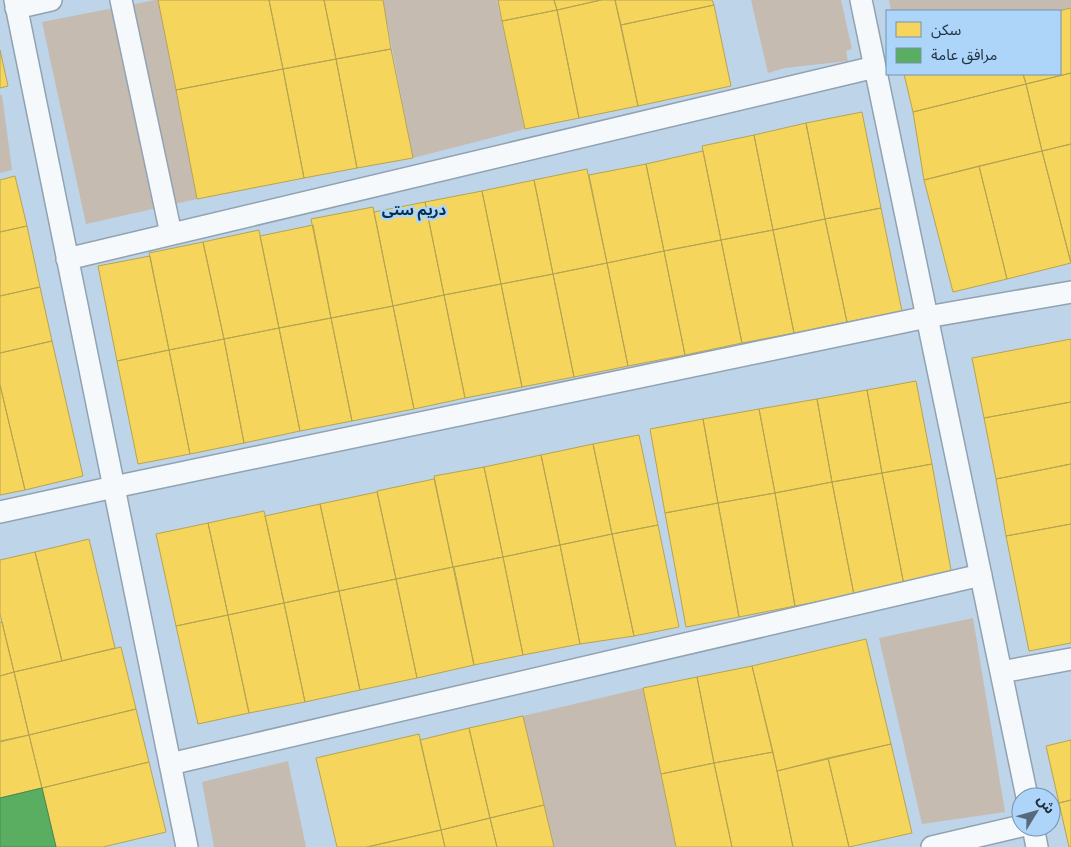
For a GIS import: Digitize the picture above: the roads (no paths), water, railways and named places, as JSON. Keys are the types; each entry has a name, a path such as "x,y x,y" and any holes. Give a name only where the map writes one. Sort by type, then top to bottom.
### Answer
{"street":[{"path":"51,0 15,4 187,847"},
{"path":"121,0 171,234"},
{"path":"861,0 1025,787"},
{"path":"67,259 875,67"},
{"path":"0,512 927,317 1071,292"},
{"path":"170,764 981,575"},
{"path":"1001,672 1071,659"},
{"path":"932,847 1011,828"}],"district":[{"name":"دریم ستی","path":"414,209"}]}
